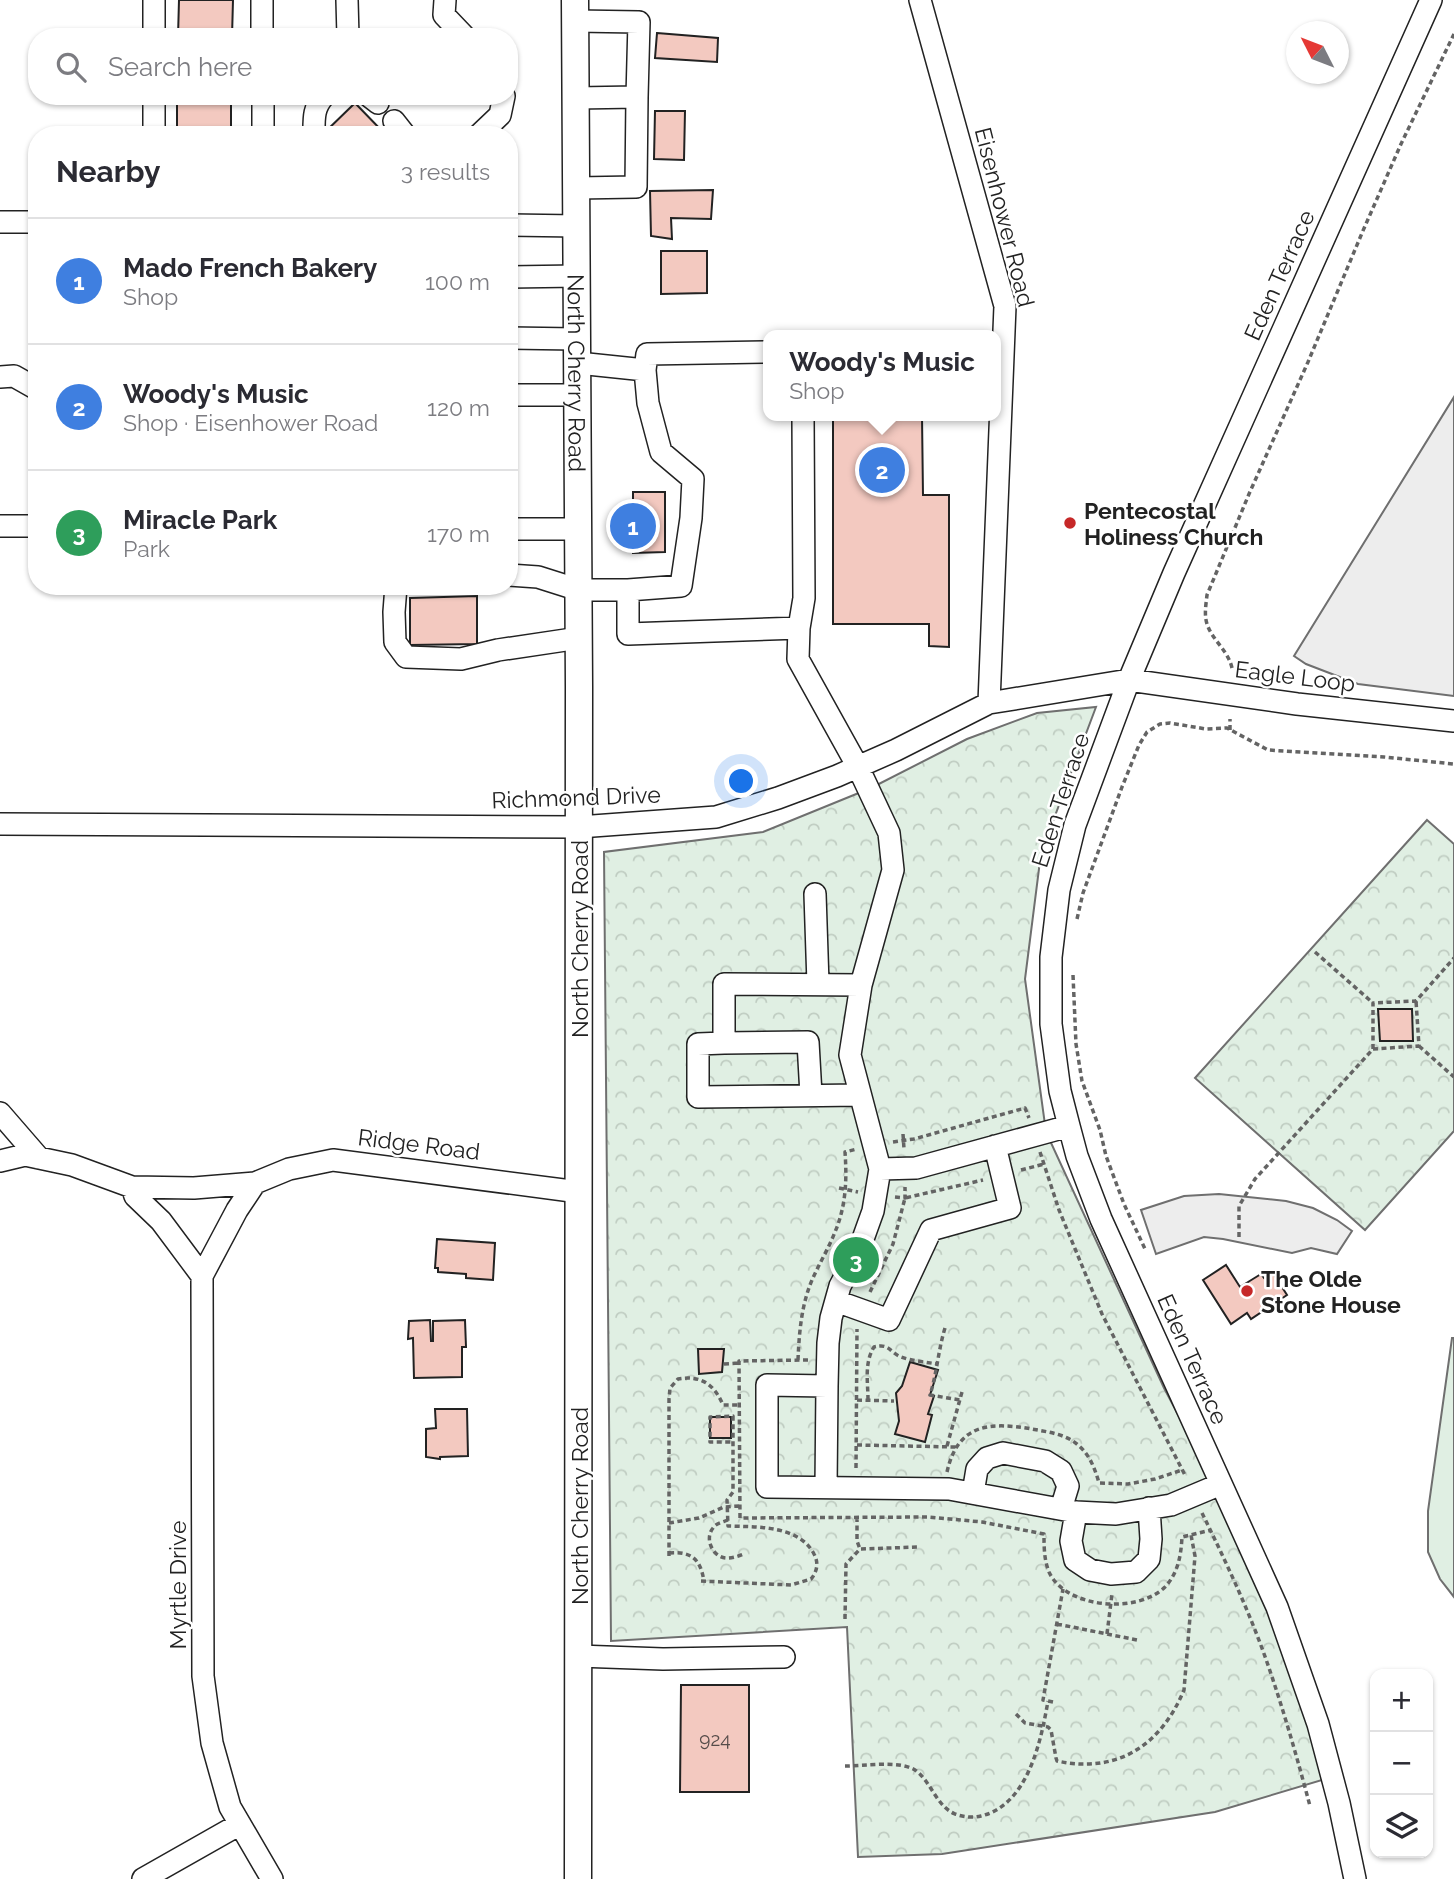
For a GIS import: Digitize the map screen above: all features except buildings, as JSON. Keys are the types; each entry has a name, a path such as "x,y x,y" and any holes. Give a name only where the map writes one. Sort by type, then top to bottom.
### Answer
{"main road":[{"name":"North Cherry Road","path":"575,11 579,590 578,1879"}],"street":[{"path":"154,0 154,28"},
{"path":"262,0 262,28"},
{"path":"347,0 348,28"},
{"path":"445,0 444,15 457,28"},
{"name":"Eisenhower Road","path":"920,0 1005,306 1001,405"},
{"name":"Eden Terrace","path":"1355,1879 1339,1803 1313,1711 1277,1607 1101,1219 1077,1157 1060,1091 1051,1024 1051,957 1059,890 1075,825 1129,680 1431,0"},
{"path":"575,11 639,22 636,187 577,188"},
{"path":"576,98 637,97"},
{"path":"154,105 154,126"},
{"path":"263,105 263,126"},
{"path":"314,126 317,105"},
{"path":"488,126 499,115 502,105"},
{"path":"0,222 28,222"},
{"path":"518,225 578,226"},
{"path":"518,277 578,276"},
{"path":"518,340 577,351 645,370"},
{"path":"518,576 538,577 579,590 681,586 691,518 693,478 661,452 648,403 645,370 647,354 763,352"},
{"path":"0,377 14,376 28,384"},
{"path":"518,395 578,395"},
{"path":"803,421 804,598 798,659 858,767 889,833 893,870 861,985 850,1055 880,1169 873,1211 859,1250 840,1286 831,1318 828,1342 826,1488"},
{"name":"Eisenhower Road","path":"989,703 1000,421"},
{"path":"0,526 28,526"},
{"path":"518,528 578,529"},
{"path":"628,590 628,634 799,628"},
{"path":"395,595 395,642 406,657 461,659 498,650 579,638"},
{"name":"Richmond Drive","path":"0,824 579,827 716,817 778,798 858,767 989,703 1129,680"},
{"name":"Eagle Loop","path":"1129,680 1297,704 1454,721"},
{"path":"815,894 818,984"},
{"path":"724,1043 724,984 861,985"},
{"path":"811,1095 808,1042 698,1044 698,1097 860,1095"},
{"path":"0,1113 39,1158"},
{"path":"880,1169 916,1168 1069,1126"},
{"path":"836,1301 889,1320 931,1230 1010,1208 995,1146"},
{"name":"Ridge Road","path":"0,1161 24,1155 72,1166 132,1187 194,1188 255,1183 289,1169 333,1160 579,1192"},
{"path":"132,1187 135,1196 161,1221 202,1276 237,1210 255,1183"},
{"name":"Myrtle Drive","path":"202,1276 203,1676 212,1742 230,1807 272,1879"},
{"path":"827,1386 767,1385 766,1487 949,1489 1069,1511 1116,1514 1171,1505 1221,1484"},
{"path":"973,1493 977,1469 987,1458 1003,1453 1045,1461 1061,1471 1068,1486 1071,1541 1075,1560 1090,1570 1111,1574 1136,1572 1149,1559 1149,1508"},
{"path":"578,1656 663,1659 784,1657"},
{"path":"143,1879 240,1824"}],"path":[{"path":"1232,668 1226,653 1206,623 1207,595 1373,207 1454,34"},
{"path":"1230,719 1230,730"},
{"path":"1075,925 1083,893 1139,745 1147,732 1160,724 1230,730 1268,750 1454,764"},
{"path":"1315,952 1373,1003 1416,1001"},
{"path":"1454,958 1416,1001 1419,1046 1454,1077"},
{"path":"1073,972 1076,1044 1082,1081 1124,1205 1146,1251"},
{"path":"1239,1237 1239,1206 1255,1179 1373,1049 1373,1003"},
{"path":"1373,1049 1419,1046"},
{"path":"884,1143 1025,1108 1030,1122"},
{"path":"903,1134 904,1158"},
{"path":"798,1360 801,1316 809,1287 835,1233 842,1211 846,1189 845,1152 863,1148"},
{"path":"1040,1150 1059,1210 1102,1314 1187,1480"},
{"path":"839,1188 864,1193"},
{"path":"945,1328 939,1348 938,1370 930,1395 960,1400"},
{"path":"868,1400 867,1366 874,1347 882,1345 899,1356 937,1364"},
{"path":"724,1364 738,1363"},
{"path":"723,1417 723,1405 716,1391 705,1382 683,1378 670,1388 669,1555 680,1552 695,1559 700,1566 703,1581 792,1585 811,1579 816,1572 817,1560 809,1546 798,1538 772,1528 729,1526 729,1496 733,1492 733,1442 733,1416 723,1417 710,1417 710,1442 733,1442"},
{"path":"947,1446 962,1392"},
{"path":"857,1400 894,1401"},
{"path":"723,1405 739,1405"},
{"path":"857,1445 956,1447"},
{"path":"669,1522 699,1518 724,1507 740,1506"},
{"path":"1201,1510 1249,1615 1270,1670 1310,1806"},
{"path":"857,1517 857,1541 860,1549"},
{"path":"728,1520 713,1528 709,1539 712,1549 726,1558 744,1554"},
{"path":"1182,1537 1211,1530"},
{"path":"1016,1714 1025,1723 1051,1730 1057,1761 1085,1765 1121,1758 1140,1748 1167,1723 1184,1690 1187,1673 1195,1556 1191,1535"},
{"path":"845,1619 846,1564 860,1549 919,1547"},
{"path":"1054,1702 1043,1700 1062,1589"},
{"path":"1107,1633 1112,1604"},
{"path":"1056,1624 1137,1640"},
{"path":"845,1766 895,1765 914,1770 953,1813 977,1817 988,1814 1000,1808 1020,1786 1035,1756 1048,1701"}],"green space":[{"path":"1096,707 1041,853 1025,979 1046,1132 1164,1388 1260,1569 1332,1777 1215,1812 942,1854 858,1857 847,1627 611,1641 604,852 763,832 871,788 967,739 1037,713"},
{"path":"1427,820 1454,844 1454,1131 1365,1230 1195,1078"},
{"path":"1452,1338 1454,1597 1440,1579 1428,1552 1428,1511"}],"shaded area":[{"path":"1454,397 1454,696 1358,684 1306,664 1294,656"},
{"path":"1219,1194 1286,1201 1313,1208 1352,1231 1337,1254 1311,1248 1292,1253 1204,1237 1156,1254 1141,1210 1184,1196"}],"place":[{"name":"Woody's Music","path":"882,470"},
{"name":"Pentecostal Holiness Church","path":"1070,523"},
{"name":"Mado French Bakery","path":"633,526"},
{"name":"Miracle Park","path":"856,1260"},
{"name":"The Olde Stone House","path":"1247,1291"}]}
